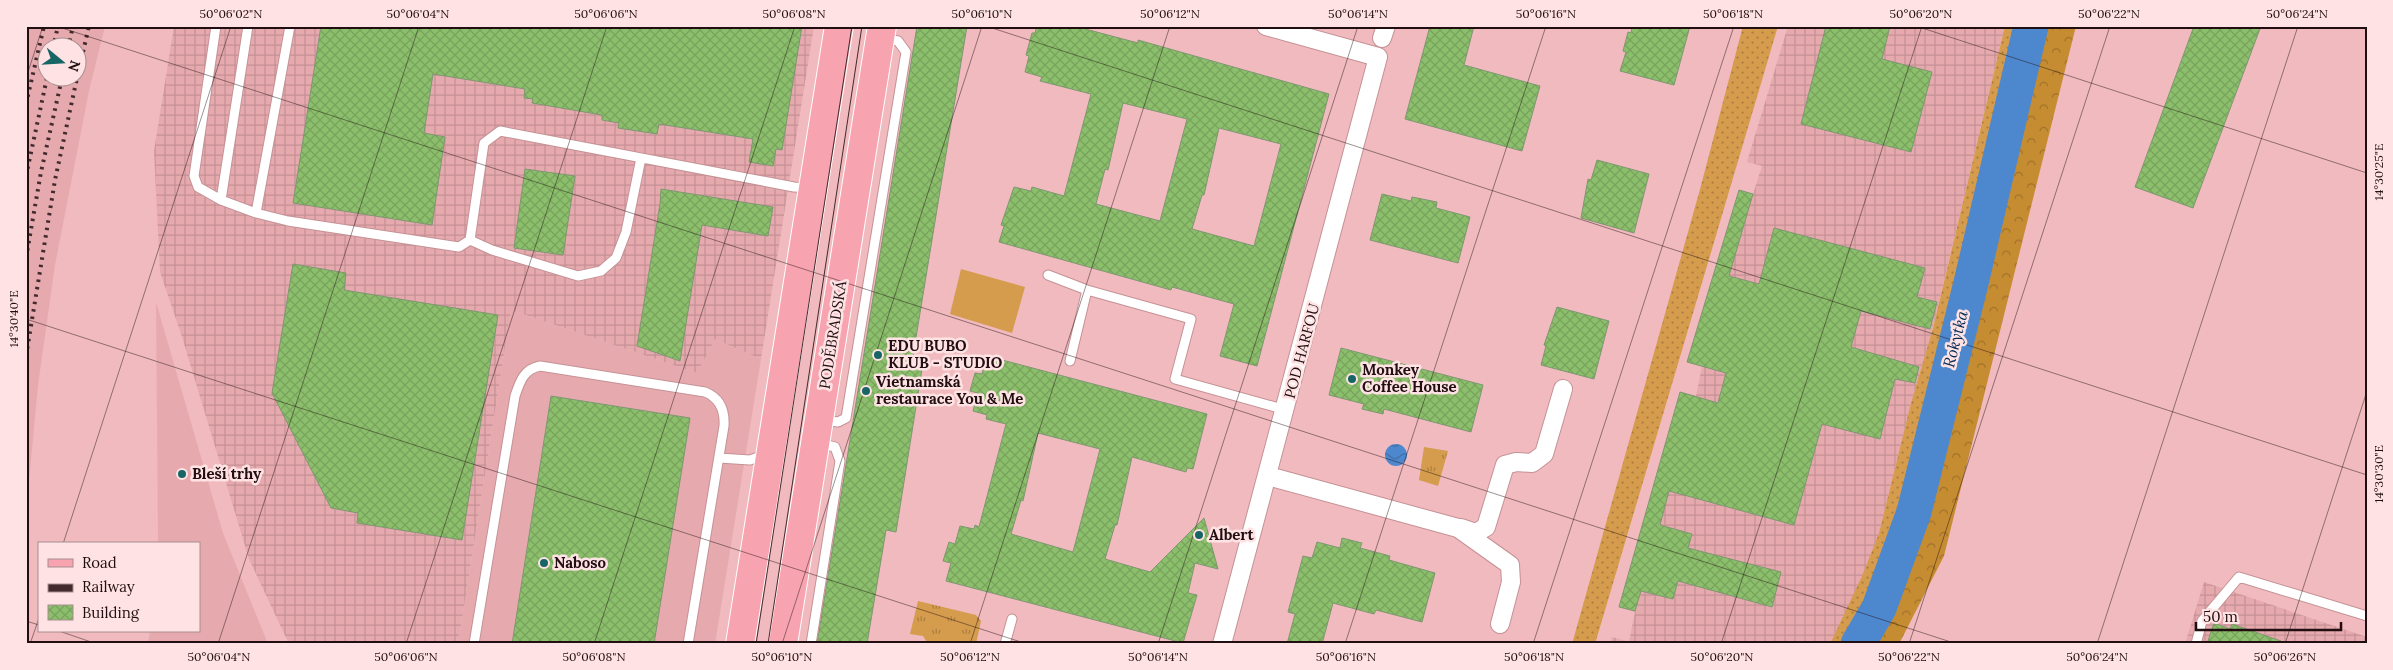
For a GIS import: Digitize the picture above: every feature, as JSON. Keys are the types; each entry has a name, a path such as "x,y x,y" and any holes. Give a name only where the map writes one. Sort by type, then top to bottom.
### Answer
{"main road":[{"path":"740,644 839,26"},
{"name":"PODĚBRADSKÁ","path":"783,644 881,32"}],"street":[{"name":"POD HARFOU","path":"1222,644 1286,410 1378,57 1266,26"},
{"path":"1268,476 1476,533 1482,531 1486,526 1502,468 1510,463 1532,463 1544,454 1562,389"},
{"path":"1458,528 1510,565 1511,582 1500,624"}],"lane":[{"path":"216,26 194,176 198,187 221,200 256,214 288,221 459,247 470,240 484,143 500,131 794,187 814,188"},
{"path":"221,200 248,26"},
{"path":"256,214 290,26"},
{"path":"470,240 492,250 578,276 601,270 616,258 626,232 641,158"},
{"path":"1048,275 1087,290 1191,319 1175,379 1286,410"},
{"path":"1070,361 1087,290"},
{"path":"474,644 515,396 519,382 530,368 540,366 705,392 715,396 724,415 719,458 688,644"},
{"path":"811,644 840,461 835,447 817,431"},
{"path":"719,458 750,460 772,452"},
{"path":"2196,644 2202,621 2239,578 2367,616"},
{"path":"1005,644 1012,619"}],"shaded area":[{"path":"28,26 105,26 89,91 55,265 38,385 26,513"},
{"path":"174,26 814,26 761,359 715,339 697,373 511,310 458,644 289,644 249,559 182,337 160,272 154,151"},
{"path":"1788,26 2005,26 1931,335 1911,403 1879,533 1861,583 1830,644 1610,644 1612,637 1629,642 1635,612 1619,607 1680,392 1696,396 1702,366 1687,362 1739,190 1753,194 1762,166 1747,162"},
{"name":"Bleší trhy","path":"156,302 223,533 268,644 148,644 150,632 200,632 200,542 158,542"},
{"path":"511,310 697,373 715,338 761,359 715,644 458,644"},
{"path":"2204,582 2367,637 2367,644 2185,644"}],"green space":[{"path":"1743,26 1778,26 1595,644 1572,644 1699,193"},
{"path":"2005,26 2023,26 1944,346 1888,551 1871,599 1848,644 1830,644 1863,574 1879,533 1911,403 1933,328"},
{"path":"2023,26 2076,26 1944,556 1899,644 1848,644 1871,599 1888,551 1958,293"},
{"path":"961,269 1025,287 1012,333 950,314"},
{"path":"1424,447 1448,451 1438,486 1419,480"},
{"path":"918,601 976,615 981,621 976,644 928,644 923,636 910,634"}],"water":[{"path":"1392,444 1400,444 1407,451 1407,459 1400,466 1392,466 1385,459 1385,451"}],"building":[{"path":"321,26 802,26 782,150 776,149 773,166 749,162 753,139 659,124 657,134 618,128 619,123 602,120 602,115 532,103 533,99 524,98 525,89 433,74 424,133 445,137 432,225 293,203"},
{"path":"917,26 967,26 911,368 922,369 896,532 886,530 867,644 817,644"},
{"path":"1037,26 1074,26 1138,43 1138,40 1329,94 1257,366 1220,356 1234,304 1172,287 1171,290 999,242 1004,226 1001,225 1014,187 1031,191 1032,187 1064,196 1091,94 1040,81 1042,77 1025,72 1029,56 1026,55 1032,33 1035,33","holes":["1123,103 1187,119 1160,221 1096,204 1105,169 1108,170","1219,128 1281,144 1254,246 1192,229 1202,195 1204,195"]},
{"path":"1430,26 1474,26 1464,65 1540,86 1522,151 1405,119"},
{"path":"1632,26 1690,26 1674,85 1620,71 1626,52 1623,51 1628,32 1631,33"},
{"path":"1826,26 1890,26 1882,59 1932,72 1911,152 1801,124"},
{"path":"2194,26 2261,26 2193,208 2135,187"},
{"path":"1597,160 1649,174 1634,233 1581,218 1588,179 1591,180"},
{"path":"525,169 575,176 563,255 514,248"},
{"path":"661,189 773,207 768,236 702,225 680,361 637,346"},
{"path":"1739,190 1753,194 1729,276 1759,284 1774,228 1925,268 1917,297 1937,302 1930,329 1861,311 1851,347 1919,367 1915,383 1895,379 1880,439 1822,424 1794,525 1669,491 1660,525 1692,534 1688,548 1781,572 1772,607 1678,581 1673,599 1641,591 1635,611 1619,607 1680,392 1718,403 1726,373 1687,362"},
{"path":"1382,194 1411,201 1412,197 1437,202 1436,208 1470,217 1458,263 1370,240"},
{"path":"293,264 346,273 344,290 498,315 462,540 357,523 358,513 331,508 272,393"},
{"path":"1557,307 1609,321 1594,379 1541,365 1546,346 1544,345"},
{"path":"1341,348 1483,385 1471,432 1384,409 1383,414 1362,409 1364,404 1329,395"},
{"path":"987,356 1207,414 1193,469 1187,468 1186,472 1132,457 1117,525 1115,525 1105,559 1150,572 1204,518 1218,569 1195,563 1188,593 1197,595 1183,643 946,581 951,563 943,561 949,542 955,544 960,526 974,529 975,525 979,527 1006,424 986,419 987,415 973,411 978,393 970,391 975,373 982,374","holes":["1038,433 1100,449 1073,552 1011,534 1021,500 1023,501"]},
{"path":"551,396 690,418 654,644 512,644"},
{"path":"1342,538 1362,543 1360,548 1390,556 1389,560 1435,573 1422,622 1376,610 1374,614 1333,603 1322,644 1287,644 1295,614 1288,612 1303,556 1312,558 1317,542 1340,548"},
{"path":"2214,623 2230,629 2232,624 2281,641 2281,644 2207,644"}],"waterway":[{"name":"Rokytka","path":"1858,644 1879,608 1914,512 1971,283 2031,26"}],"tram line":[{"path":"756,644 852,26"},
{"path":"768,644 862,26"}],"railway":[{"path":"26,104 44,26"},
{"path":"55,38 58,26"},
{"path":"70,38 73,26"},
{"path":"86,38 89,26"},
{"path":"26,176 45,88"},
{"path":"26,258 41,172 60,88"},
{"path":"26,356 55,180 75,88"}],"place":[{"name":"EDU BUBO KLUB - STUDIO","path":"878,355"},
{"name":"Monkey Coffee House","path":"1352,379"},
{"name":"Vietnamská restaurace You & Me","path":"866,391"},
{"name":"Bleší trhy","path":"182,474"},
{"name":"Albert","path":"1199,535"},
{"name":"Naboso","path":"544,563"}]}
